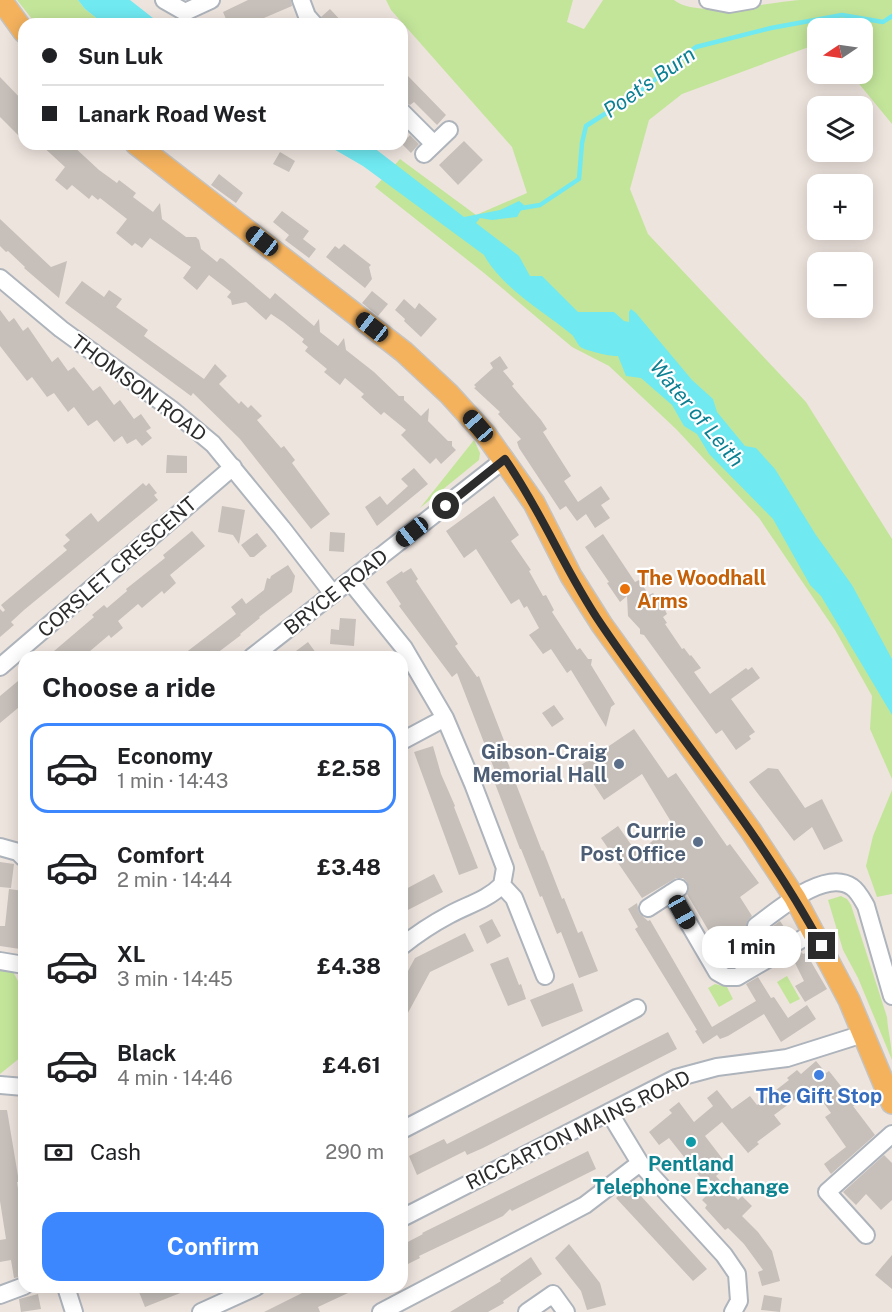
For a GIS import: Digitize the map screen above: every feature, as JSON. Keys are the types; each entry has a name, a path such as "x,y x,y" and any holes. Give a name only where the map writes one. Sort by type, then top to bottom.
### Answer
{"main road":[{"path":"1,0 18,24"},
{"path":"144,150 404,352 471,416 505,459 534,503 571,576 602,625 751,831 795,898 841,983 892,1103"}],"street":[{"path":"164,0 185,12 211,0"},
{"path":"301,0 309,18"},
{"path":"708,0 729,4 752,0"},
{"path":"408,120 429,149 449,130"},
{"name":"THOMSON ROAD","path":"0,278 61,329 186,420 213,444 333,594"},
{"name":"BRYCE ROAD","path":"260,651 505,459"},
{"name":"CORSLET CRESCENT","path":"19,651 233,467"},
{"path":"350,581 406,651"},
{"name":"CORSLET CRESCENT","path":"0,667 18,652"},
{"path":"408,654 445,718 505,868 502,885 492,895 450,914 408,941"},
{"path":"408,738 445,718"},
{"path":"0,848 18,852"},
{"path":"756,926 812,888 832,882 851,886 866,906 892,996"},
{"path":"502,885 514,898 545,976"},
{"path":"648,908 675,890 713,968 726,977 737,977 773,965 814,932"},
{"path":"0,961 18,964"},
{"path":"408,1127 637,1008"},
{"name":"RICCARTON MAINS ROAD","path":"408,1210 676,1078 697,1071 787,1058 863,1034"},
{"path":"0,1085 18,1086"},
{"path":"609,1112 640,1163 724,1255 736,1274 739,1301 733,1312"},
{"path":"866,1235 827,1192 892,1134"},
{"path":"381,1312 585,1205 640,1163"},
{"path":"0,1294 18,1288"},
{"path":"68,1293 74,1312"},
{"path":"201,1312 243,1293"},
{"path":"528,1312 553,1294 566,1312"}],"green space":[{"path":"17,0 78,0 96,18 31,18"},
{"path":"386,0 573,0 567,22 584,29 603,0 674,0 685,6 716,9 800,0 892,0 892,124 873,101 873,96 869,96 859,84 873,84 873,18 807,18 807,48 682,94 649,120 630,189 648,234 806,402 892,539 892,779 870,729 872,696 835,630 759,518 676,429 609,366 572,347 484,273 375,187 400,159 476,215 527,193 512,147 408,29 408,18 398,18"},
{"path":"474,440 480,453 479,460 420,508"},
{"path":"892,790 892,894 877,897 866,866 873,836"},
{"path":"841,896 851,905 887,1017 892,1060 858,978 843,950 828,900"},
{"path":"733,949 743,966 736,969 722,968 718,960"},
{"path":"0,969 12,970 18,981 18,1059 0,1074"},
{"path":"787,976 800,999 790,1004 777,982"},
{"path":"715,984 727,987 733,999 719,1007 708,988"}],"water":[{"path":"78,0 130,0 153,18 96,18"},
{"name":"Water of Leith","path":"335,150 377,150 464,217 500,210 519,201 524,205 517,217 492,220 480,218 476,223 519,256 530,276 542,276 578,312 614,312 624,321 629,322 631,309 636,313 692,380 713,399 717,412 745,446 756,448 775,469 816,535 852,585 892,659 892,715 821,596 810,585 773,519 709,454 697,434 684,426 672,405 641,378 626,376 618,356 605,355 582,348 571,334 512,289 484,255 363,166"}],"building":[{"path":"248,0 291,0 292,6 264,18 226,18 223,12"},
{"path":"330,9 338,18 322,18"},
{"path":"408,76 446,115 437,125 414,102 408,104"},
{"path":"0,77 18,96 18,135 0,117"},
{"path":"410,135 419,144 411,153 408,150"},
{"path":"464,141 483,160 458,185 439,165"},
{"path":"47,150 77,150 99,170 117,183 119,180 136,193 133,197 153,212 160,203 162,219 186,237 196,237 201,249 217,262 220,258 223,259 270,299 275,293 314,326 319,319 320,332 338,346 344,338 346,350 399,396 404,396 404,400 421,416 429,408 428,421 448,441 452,441 452,446 456,450 441,464 436,458 430,464 401,435 406,430 384,412 381,415 361,397 364,394 345,378 340,385 324,372 327,369 305,351 308,347 302,342 304,339 283,322 271,314 266,320 246,302 232,305 231,300 227,297 231,292 209,275 197,290 183,278 191,267 150,238 142,248 135,243 132,246 116,233 127,219 100,198 98,200 92,195 89,199 72,185 67,190 55,180 65,167"},
{"path":"280,152 295,161 289,172 273,164"},
{"path":"219,174 243,193 236,203 211,185"},
{"path":"282,211 309,231 303,239 316,249 309,258 285,240 289,235 273,222"},
{"path":"0,219 51,267 67,261 59,298 0,246"},
{"path":"344,244 371,265 369,267 372,279 365,288 326,257 335,246 339,249"},
{"path":"82,281 104,297 109,290 122,299 116,307 148,330 144,336 204,379 215,364 227,376 219,384 239,404 241,401 248,408 251,405 262,416 257,420 281,448 284,446 295,460 292,463 330,514 311,529 240,439 193,393 191,396 65,303"},
{"path":"372,291 388,304 378,316 362,303"},
{"path":"404,299 415,309 419,303 437,319 421,337 395,310"},
{"path":"0,310 9,322 14,318 23,331 28,327 52,362 58,357 68,371 74,367 93,391 100,386 114,405 120,400 134,419 141,414 151,428 146,431 152,438 142,446 136,439 127,444 122,436 114,442 97,420 88,426 74,407 68,412 54,393 47,397 32,377 27,381 0,346"},
{"path":"500,356 508,368 503,371 514,384 512,386 547,429 543,432 571,476 564,481 578,502 601,486 610,499 601,505 610,518 595,528 586,514 577,521 566,506 560,510 519,448 517,442 521,439 498,414 500,412 474,388 476,387 474,385 493,368 490,363"},
{"path":"167,455 187,456 187,473 166,473"},
{"path":"414,468 428,484 377,526 365,507 380,496 387,505 408,486 401,479"},
{"path":"143,483 146,486 149,483 157,493 154,495 158,500 24,610 11,622 14,625 0,637 0,609 3,612 5,610 1,605 67,550 63,546 70,540 65,535 91,513 98,522"},
{"path":"494,496 519,535 511,541 531,570 529,571 543,596 546,595 554,610 552,612 577,650 580,648 588,659 592,659 591,665 615,704 611,707 606,727 571,670 567,673 551,649 543,654 529,635 539,628 527,606 524,608 519,599 511,604 476,549 464,558 446,531"},
{"path":"222,506 245,510 239,544 233,535 218,532"},
{"path":"192,531 205,546 170,575 176,583 164,594 162,591 142,608 138,604 118,621 123,628 111,638 109,635 90,651 54,651 94,617 92,615 104,605 107,608 127,591 126,589 165,558 163,555"},
{"path":"330,532 345,533 344,552 329,551"},
{"path":"257,533 267,546 254,557 250,557 241,545"},
{"path":"603,534 635,582 639,580 649,595 653,593 663,606 667,614 663,617 667,623 665,624 682,649 684,648 691,655 701,668 694,672 710,694 746,668 748,670 752,667 760,678 731,699 755,732 749,736 751,739 736,750 722,730 716,734 644,635 640,634 640,629 628,616 627,596 620,602 607,583 609,582 585,547"},
{"path":"288,565 295,576 292,592 220,651 188,651 236,614 231,607 242,598 246,604 264,590 267,578 270,579"},
{"path":"411,568 418,579 416,581 458,644 455,646 477,677 479,676 510,756 506,758 542,851 578,933 582,931 598,971 579,978 561,932 557,934 520,849 491,773 495,771 457,673 452,677 399,606 401,604 386,582"},
{"path":"340,618 356,619 354,646 330,644 331,629 339,630"},
{"path":"308,642 315,651 296,651"},
{"path":"18,681 18,708 0,723 0,696"},
{"path":"554,705 564,719 552,727 542,713"},
{"path":"634,729 668,778 676,773 727,846 730,844 759,883 740,897 752,916 747,921 746,928 748,933 755,936 723,955 687,894 689,888 683,878 676,878 642,898 601,838 618,826 637,853 673,825 642,774 604,800 581,765"},
{"path":"433,746 441,774 478,868 459,875 414,752"},
{"path":"768,768 778,769 805,808 822,799 843,841 824,850 812,827 794,841 749,782"},
{"path":"0,862 14,864 11,888 0,887"},
{"path":"434,874 443,892 408,910 408,888"},
{"path":"9,889 18,890 18,949 0,946 0,926 5,926"},
{"path":"637,903 639,913 648,921 650,920 712,1027 756,1001 746,984 758,977 771,998 774,997 788,1018 807,1005 816,1019 781,1042 764,1014 728,1036 720,1039 717,1035 703,1044 695,1031 697,1030 635,929 638,927 628,909"},
{"path":"492,919 501,936 487,944 479,926"},
{"path":"780,921 789,934 770,945 762,934"},
{"path":"465,933 474,951 430,972 408,1013 408,971 415,958"},
{"path":"801,952 806,953 827,989 805,1002 795,986 804,981 792,957"},
{"path":"508,957 526,999 508,1006 490,964"},
{"path":"573,983 583,1011 542,1027 530,1000"},
{"path":"668,1032 677,1049 483,1148 467,1155 465,1151 417,1175 409,1156 444,1139 447,1144"},
{"path":"816,1061 826,1073 829,1071 856,1105 853,1106 875,1135 831,1174 824,1164 846,1147 825,1117 831,1113 818,1095 807,1103 801,1095 774,1115 781,1124 757,1142 759,1144 748,1153 722,1122 705,1136 728,1166 716,1176 738,1200 742,1196 752,1206 742,1216 772,1251 780,1281 762,1286 758,1272 763,1270 744,1244 728,1228 725,1230 705,1208 707,1205 702,1200 711,1191 669,1138 659,1145 649,1132 672,1113 669,1110 679,1102 694,1122 713,1106 707,1098 717,1090 732,1109 750,1096 757,1105 789,1080 787,1078 797,1070 801,1074"},
{"path":"0,1110 7,1110 18,1176 18,1277 14,1278 11,1260 0,1262 0,1240 6,1239 0,1201"},
{"path":"588,1151 596,1169 512,1211 510,1209 503,1216 419,1256 420,1258 408,1264 408,1242"},
{"path":"884,1155 892,1163 892,1200 881,1210 866,1194 856,1205 843,1192"},
{"path":"631,1185 707,1269 693,1281 616,1198"},
{"path":"569,1244 600,1283 606,1305 587,1310 581,1291 555,1258"},
{"path":"892,1255 892,1289 875,1275"},
{"path":"531,1257 542,1274 503,1301 504,1303 488,1312 450,1312 501,1281 500,1279"},
{"path":"139,1293 180,1293 145,1307"},
{"path":"302,1293 348,1293 318,1307 320,1312 264,1312"},
{"path":"38,1294 41,1309 21,1312 19,1299"},
{"path":"764,1295 782,1298 780,1312 761,1310"}],"waterway":[{"name":"Poet's Burn","path":"516,209 540,205 579,179 586,126 642,90 696,47 771,28 842,15 883,22 892,16"}],"place":[{"name":"The Woodhall Arms","path":"625,589"},
{"name":"Gibson-Craig Memorial Hall","path":"619,764"},
{"name":"Currie Post Office","path":"698,842"},
{"name":"The Gift Stop","path":"819,1075"},
{"name":"Pentland Telephone Exchange","path":"691,1142"}],"route":[{"path":"446,506 505,459 534,503 571,576 602,625 751,831 795,898 822,946"}]}
